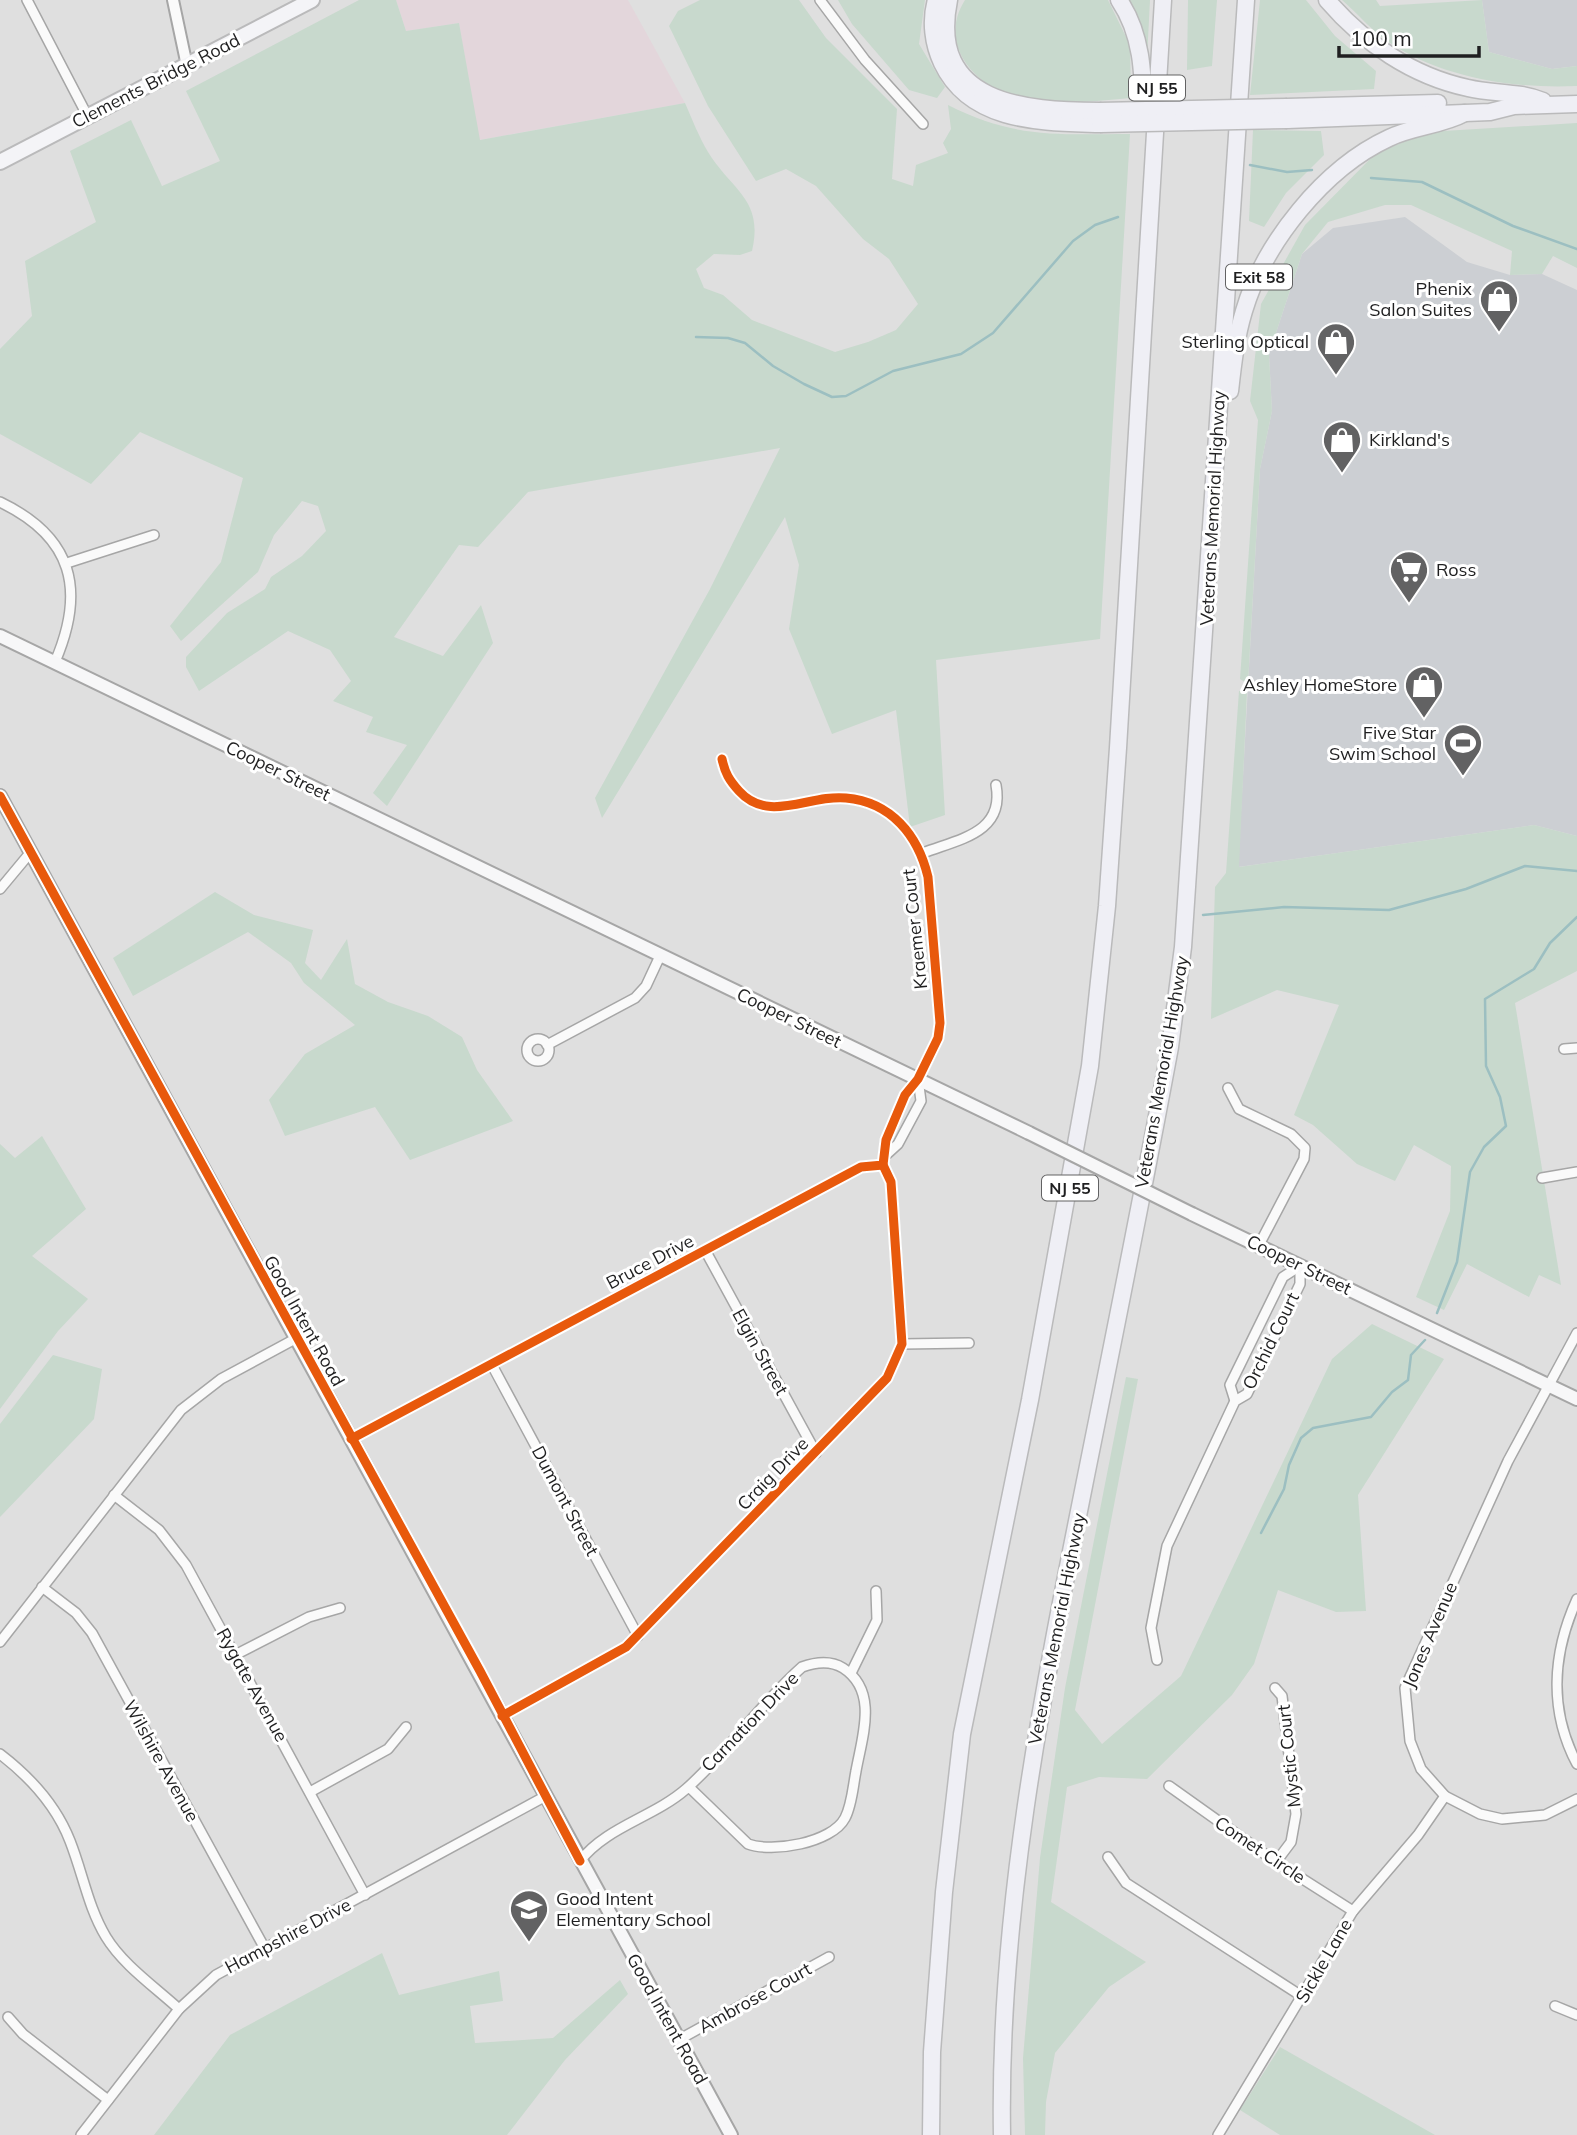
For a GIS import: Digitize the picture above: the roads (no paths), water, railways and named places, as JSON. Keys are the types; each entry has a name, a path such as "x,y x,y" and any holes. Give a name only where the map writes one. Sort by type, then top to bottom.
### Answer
{"highway":[{"name":"Exit 58","path":"936,0 932,21 938,55 955,84 979,104 1009,116 1041,122 1287,113 1465,113 1514,106"},
{"path":"949,0 945,19 951,53 967,80 999,101 1020,107 1100,118"},
{"path":"1119,0 1134,26 1139,44 1144,148 1152,177"},
{"name":"NJ 55","path":"931,2135 932,2052 943,1905 962,1734 994,1566 1030,1400 1090,1066 1107,906 1117,761 1163,0"},
{"name":"Veterans Memorial Highway","path":"1002,2135 1006,2014 1015,1906 1038,1724 1151,1150 1177,997 1198,767 1246,0"},
{"path":"1327,0 1369,41 1416,69 1469,88 1528,95 1552,105"},
{"path":"1287,113 1489,102 1514,106 1577,104"},
{"name":"Exit 58","path":"1212,546 1238,333 1245,308 1266,261 1296,217 1341,169 1389,138 1450,122 1465,113"}],"main road":[{"name":"Clements Bridge Road","path":"0,162 312,0"},
{"name":"Cooper Street","path":"0,636 1577,1399"},
{"name":"Good Intent Road","path":"0,796 544,1797 731,2135"}],"street":[{"path":"27,0 88,117"},
{"path":"173,0 187,66"},
{"path":"820,0 865,60 923,124"},
{"path":"0,502 36,522 67,563 71,605 68,632 55,662"},
{"path":"67,563 154,535"},
{"name":"Kraemer Court","path":"722,759 726,777 751,801 773,808 829,798 864,801 879,807 902,824 923,853 928,877 940,1023 938,1038 918,1079"},
{"path":"923,853 988,824 997,813 996,785"},
{"path":"0,889 30,853"},
{"path":"547,1045 635,998 646,986 660,956"},
{"path":"1564,1049 1577,1048"},
{"path":"887,1154 898,1144 920,1101 918,1079"},
{"path":"883,1164 887,1154 886,1140 905,1095 918,1079"},
{"path":"1228,1088 1239,1109 1292,1134 1306,1148 1304,1159 1259,1245"},
{"name":"Bruce Drive","path":"351,1439 861,1167 883,1164"},
{"name":"Craig Drive","path":"502,1716 582,1674 638,1636 887,1378 902,1344 891,1182 883,1164"},
{"path":"1542,1178 1577,1172"},
{"name":"Elgin Street","path":"705,1250 816,1453"},
{"name":"Orchid Court","path":"1235,1401 1230,1385 1283,1277 1300,1266"},
{"name":"Orchid Court","path":"1157,1660 1151,1628 1167,1545 1235,1401 1247,1394 1300,1284 1300,1266"},
{"name":"Jones Avenue","path":"1577,1333 1508,1461 1405,1688 1410,1741 1421,1769 1445,1796 1480,1814 1502,1819 1545,1815 1577,1799"},
{"path":"0,1642 194,1397 295,1339"},
{"path":"902,1344 970,1343"},
{"name":"Dumont Street","path":"492,1365 638,1636"},
{"name":"Rygate Avenue","path":"114,1495 159,1530 171,1544 235,1654 365,1895"},
{"name":"Wilshire Avenue","path":"42,1587 76,1613 92,1633 264,1947"},
{"path":"850,1673 877,1620 876,1591"},
{"path":"1577,1599 1560,1650 1555,1693 1564,1735 1577,1764"},
{"path":"235,1654 309,1617 340,1608"},
{"name":"Carnation Drive","path":"580,1861 598,1843 650,1815 689,1787 802,1667 825,1662 836,1664 850,1673 863,1692 865,1715 848,1808 845,1819 827,1835 782,1848 759,1848 748,1844 689,1787"},
{"name":"Mystic Court","path":"1275,1688 1282,1696 1296,1814 1291,1842 1276,1862"},
{"path":"310,1792 388,1749 406,1727"},
{"path":"0,1754 38,1788 56,1815 69,1839 88,1898 108,1941 179,2009"},
{"name":"Comet Circle","path":"1169,1786 1276,1862 1353,1911"},
{"name":"Sickle Lane","path":"1217,2135 1353,1911 1418,1835 1445,1796"},
{"name":"Hampshire Drive","path":"81,2135 179,2009 216,1975 544,1797"},
{"path":"1108,1857 1126,1882 1303,1997"},
{"name":"Ambrose Court","path":"680,2039 829,1957"},
{"path":"1555,2006 1577,2015"},
{"path":"8,2017 23,2034 108,2100"}],"waterway":[{"path":"1250,165 1287,172 1312,170"},
{"path":"1371,178 1422,182 1513,226 1577,249"},
{"path":"696,337 728,338 745,343 773,366 804,384 832,397 846,396 893,371 961,354 993,333 1073,241 1095,225 1118,217"},
{"path":"1203,915 1284,907 1389,910 1466,889 1525,866 1577,871"},
{"path":"1437,1313 1457,1262 1470,1172 1484,1147 1506,1126 1500,1097 1486,1066 1485,999 1534,969 1550,943 1577,917"},
{"path":"1261,1533 1284,1489 1289,1465 1301,1438 1313,1428 1371,1417 1392,1392 1408,1380 1411,1355 1425,1340"}],"place":[{"name":"Phenix Salon Suites","path":"1499,333"},
{"name":"Sterling Optical","path":"1336,376"},
{"name":"Kirkland's","path":"1342,474"},
{"name":"Ross","path":"1409,604"},
{"name":"Ashley HomeStore","path":"1424,719"},
{"name":"Five Star Swim School","path":"1463,777"},
{"name":"Good Intent Elementary School","path":"529,1943"}]}
